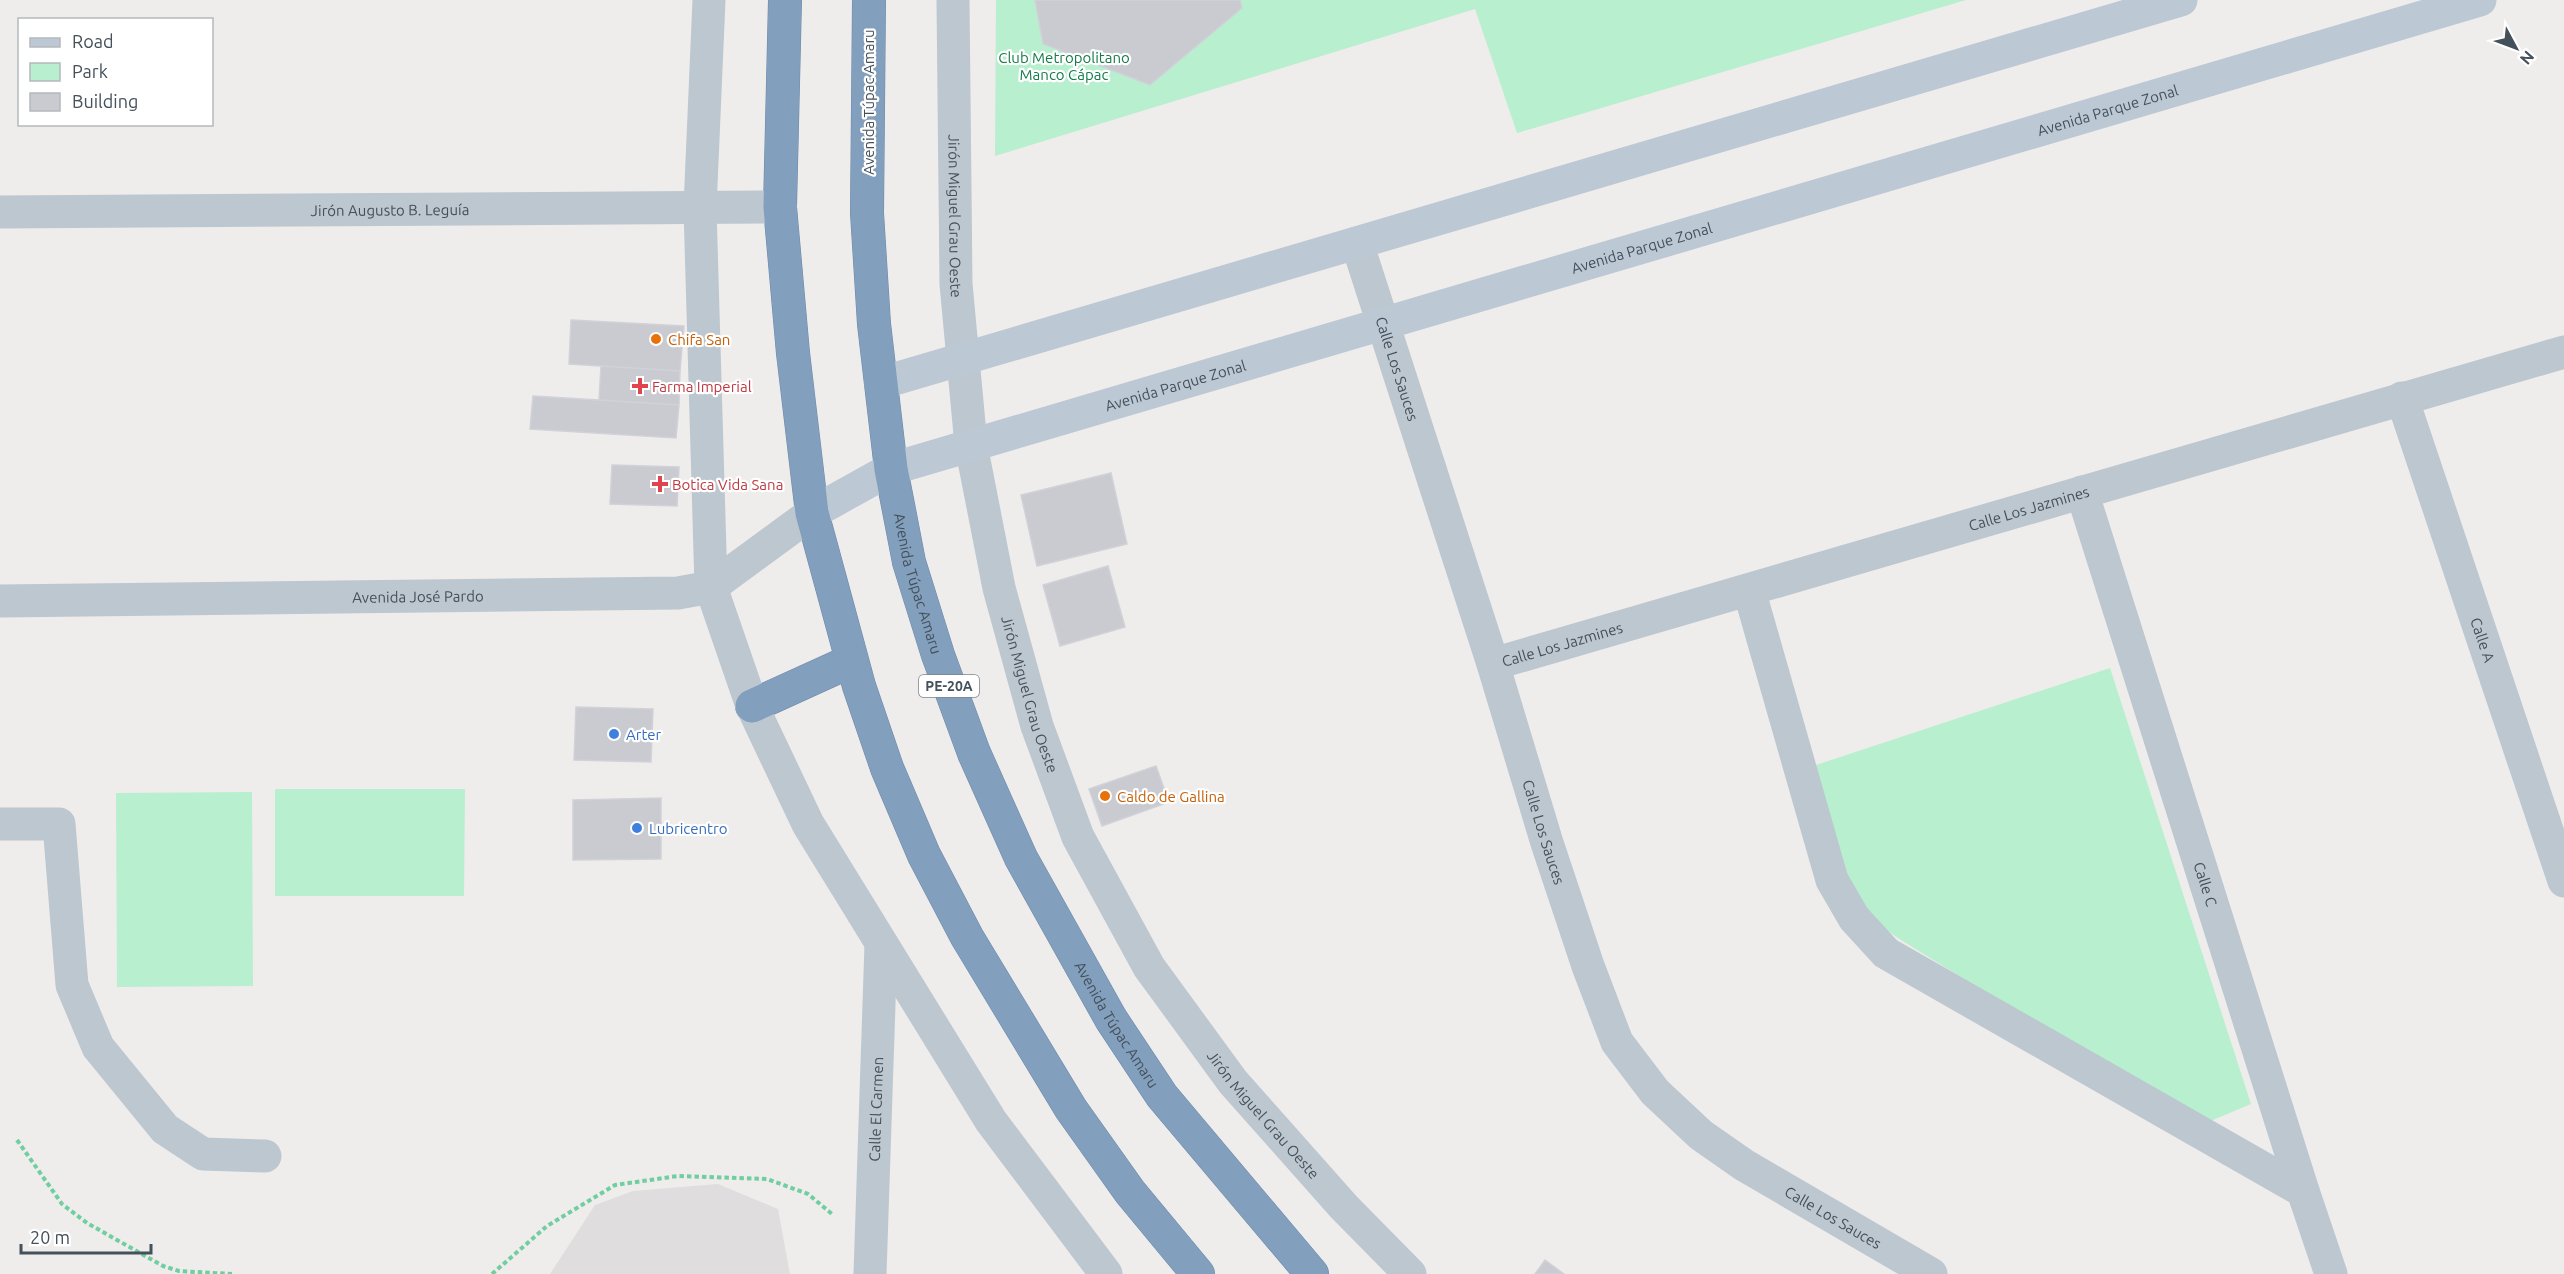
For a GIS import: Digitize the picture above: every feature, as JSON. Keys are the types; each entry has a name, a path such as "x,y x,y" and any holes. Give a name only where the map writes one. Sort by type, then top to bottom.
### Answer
{"highway":[{"path":"785,0 780,207 793,353 812,513 851,661 886,768 924,855 967,938 1071,1109 1130,1192 1198,1274"},
{"name":"Avenida Túpac Amaru","path":"869,0 867,213 874,324 891,469 909,562 938,655 974,753 1021,858 1111,1019 1162,1096 1312,1274"},
{"path":"752,706 851,661"}],"main road":[{"path":"881,382 2181,0"},
{"name":"Avenida Parque Zonal","path":"812,513 891,469 2480,0"}],"street":[{"path":"709,0 700,208 711,588 752,706 808,824 991,1121 1106,1274"},
{"name":"Jirón Miguel Grau Oeste","path":"953,0 956,284 971,446 999,588 1037,726 1078,837 1149,967 1233,1082 1344,1207 1410,1274"},
{"name":"Jirón Augusto B. Leguía","path":"0,212 780,207"},
{"name":"Calle Los Sauces","path":"1357,243 1493,664 1547,843 1588,966 1617,1042 1655,1092 1701,1135 1744,1165 1931,1274"},
{"name":"Calle Los Jazmines","path":"1493,664 2564,352"},
{"name":"Calle A","path":"2402,398 2564,880"},
{"name":"Calle C","path":"2082,492 2331,1274"},
{"name":"Avenida José Pardo","path":"0,601 678,593 711,588 812,513"},
{"path":"1749,590 1832,880 1854,918 1886,953 2303,1191"},
{"path":"0,824 59,824 72,985 98,1047 165,1129 203,1154 265,1156"},
{"name":"Calle El Carmen","path":"870,1260 881,944"}],"path":[{"path":"17,1140 62,1204 87,1223 163,1266 179,1272 232,1274"},
{"path":"492,1274 547,1227 615,1185 678,1176 767,1179 808,1194 870,1260"}],"shaded area":[{"path":"718,1184 778,1209 790,1274 550,1274 595,1205 633,1191"}],"green space":[{"name":"Club Metropolitano Manco Cápac","path":"996,0 1966,0 1517,133 1475,9 995,156"},
{"path":"2110,668 2251,1104 2201,1125 1865,916 1844,887 1810,767"},
{"path":"275,789 465,789 464,896 275,896"},
{"path":"252,792 253,986 117,987 116,793"}],"building":[{"path":"1035,0 1240,0 1242,8 1150,85 1043,44"},
{"path":"571,320 684,326 680,371 569,364"},
{"name":"Farma Imperial","path":"601,366 680,371 679,405 599,400"},
{"path":"533,396 679,405 676,438 530,429"},
{"path":"612,465 679,467 677,506 610,504"},
{"path":"1111,473 1127,544 1037,566 1021,495"},
{"path":"1108,566 1125,627 1060,646 1043,585"},
{"name":"Arter","path":"576,707 653,709 651,762 574,760"},
{"path":"1156,766 1169,802 1102,826 1089,789"},
{"path":"661,798 661,859 573,860 573,800"},
{"path":"1545,1260 1564,1274 1535,1274"}],"place":[{"name":"Chifa San","path":"656,339"},
{"name":"Farma Imperial","path":"640,386"},
{"name":"Botica Vida Sana","path":"660,484"},
{"name":"Arter","path":"614,734"},
{"name":"Caldo de Gallina","path":"1105,796"},
{"name":"Lubricentro","path":"637,828"}]}
